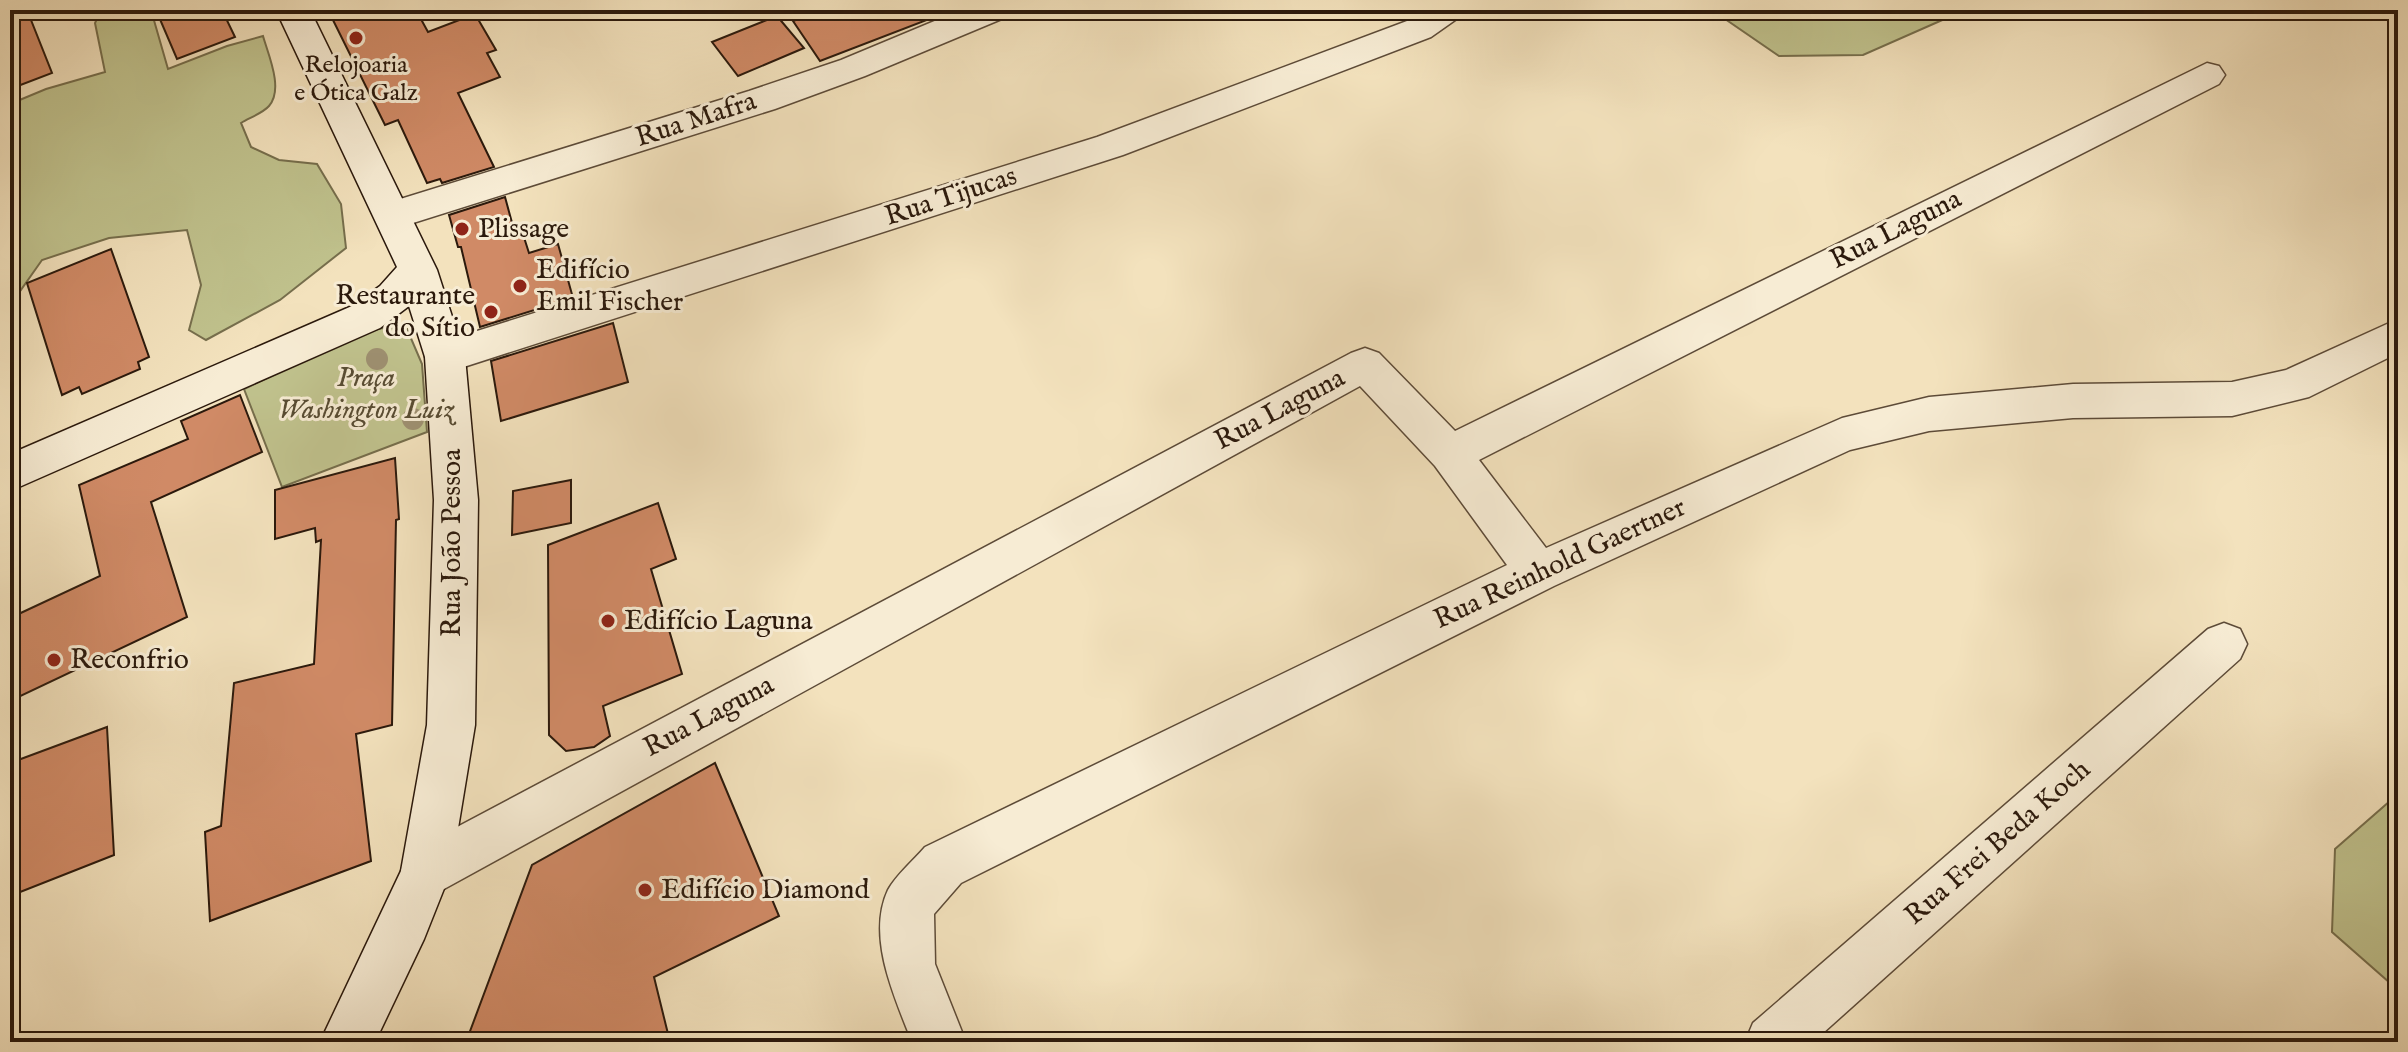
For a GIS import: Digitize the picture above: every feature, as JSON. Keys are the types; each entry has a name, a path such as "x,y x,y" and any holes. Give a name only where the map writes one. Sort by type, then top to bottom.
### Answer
{"street":[{"name":"Rua João Pessoa","path":"293,10 418,270 440,341 456,500 451,725 426,871 406,921 347,1042"},
{"name":"Rua Mafra","path":"394,215 762,100 853,68 992,10"},
{"name":"Rua Tijucas","path":"440,341 1110,146 1419,29 1446,10"},
{"name":"Rua Laguna","path":"426,871 1365,364 1450,454 2207,75"},
{"path":"10,473 366,317 394,297 418,270"},
{"path":"366,317 401,318 440,341"},
{"name":"Rua Reinhold Gaertner","path":"939,1042 909,964 908,905 943,865 1538,572 1842,435 1929,414 2073,401 2232,399 2294,385 2398,335"},
{"path":"1450,454 1538,572"},
{"name":"Rua Frei Beda Koch","path":"1772,1042 2224,644"}],"green space":[{"path":"101,10 151,10 168,69 263,36 274,71 275,90 266,109 241,123 251,147 279,160 317,164 341,204 346,248 280,300 206,340 189,330 201,285 187,230 109,238 42,260 18,294 10,296 10,104 46,89 105,72 95,23"},
{"path":"1712,10 1965,10 1863,55 1779,56"},
{"name":"Praça Washington Luiz","path":"383,328 407,329 422,364 427,432 282,487 244,389 364,332"},
{"path":"2398,794 2398,990 2332,932 2335,849"}],"building":[{"path":"10,10 27,10 52,73 10,89"},
{"path":"156,10 222,10 235,37 177,59"},
{"path":"328,10 416,10 428,32 475,14 496,50 487,53 500,77 458,93 494,167 442,183 440,179 427,183 398,120 385,125"},
{"path":"823,10 944,10 945,13 820,61 793,21"},
{"path":"777,16 804,48 738,76 712,42"},
{"path":"505,197 514,230 521,228 529,253 558,244 573,298 480,327 461,247 458,247 449,215"},
{"path":"111,249 149,357 138,362 140,369 82,394 79,387 62,395 27,283"},
{"path":"613,323 628,382 501,421 491,361"},
{"path":"240,395 262,452 151,502 187,617 10,701 10,618 100,576 79,485 188,439 181,421"},
{"path":"395,458 399,519 396,520 392,725 356,734 371,861 210,921 205,832 221,826 234,683 314,664 321,540 316,542 315,528 275,539 275,490"},
{"path":"571,480 571,523 512,535 513,491"},
{"name":"Edifício Laguna","path":"658,503 676,559 651,569 682,674 603,706 610,736 594,747 566,751 549,735 548,545"},
{"path":"107,727 114,855 10,896 10,763"},
{"name":"Edifício Diamond","path":"715,763 779,916 654,977 670,1042 466,1042 532,865"}],"place":[{"name":"Relojoaria e Ótica Galz","path":"356,38"},
{"name":"Plissage","path":"462,229"},
{"name":"Edifício Emil Fischer","path":"520,286"},
{"name":"Restaurante do Sítio","path":"491,312"},
{"name":"Edifício Laguna","path":"608,621"},
{"name":"Reconfrio","path":"54,660"},
{"name":"Edifício Diamond","path":"645,890"}]}
